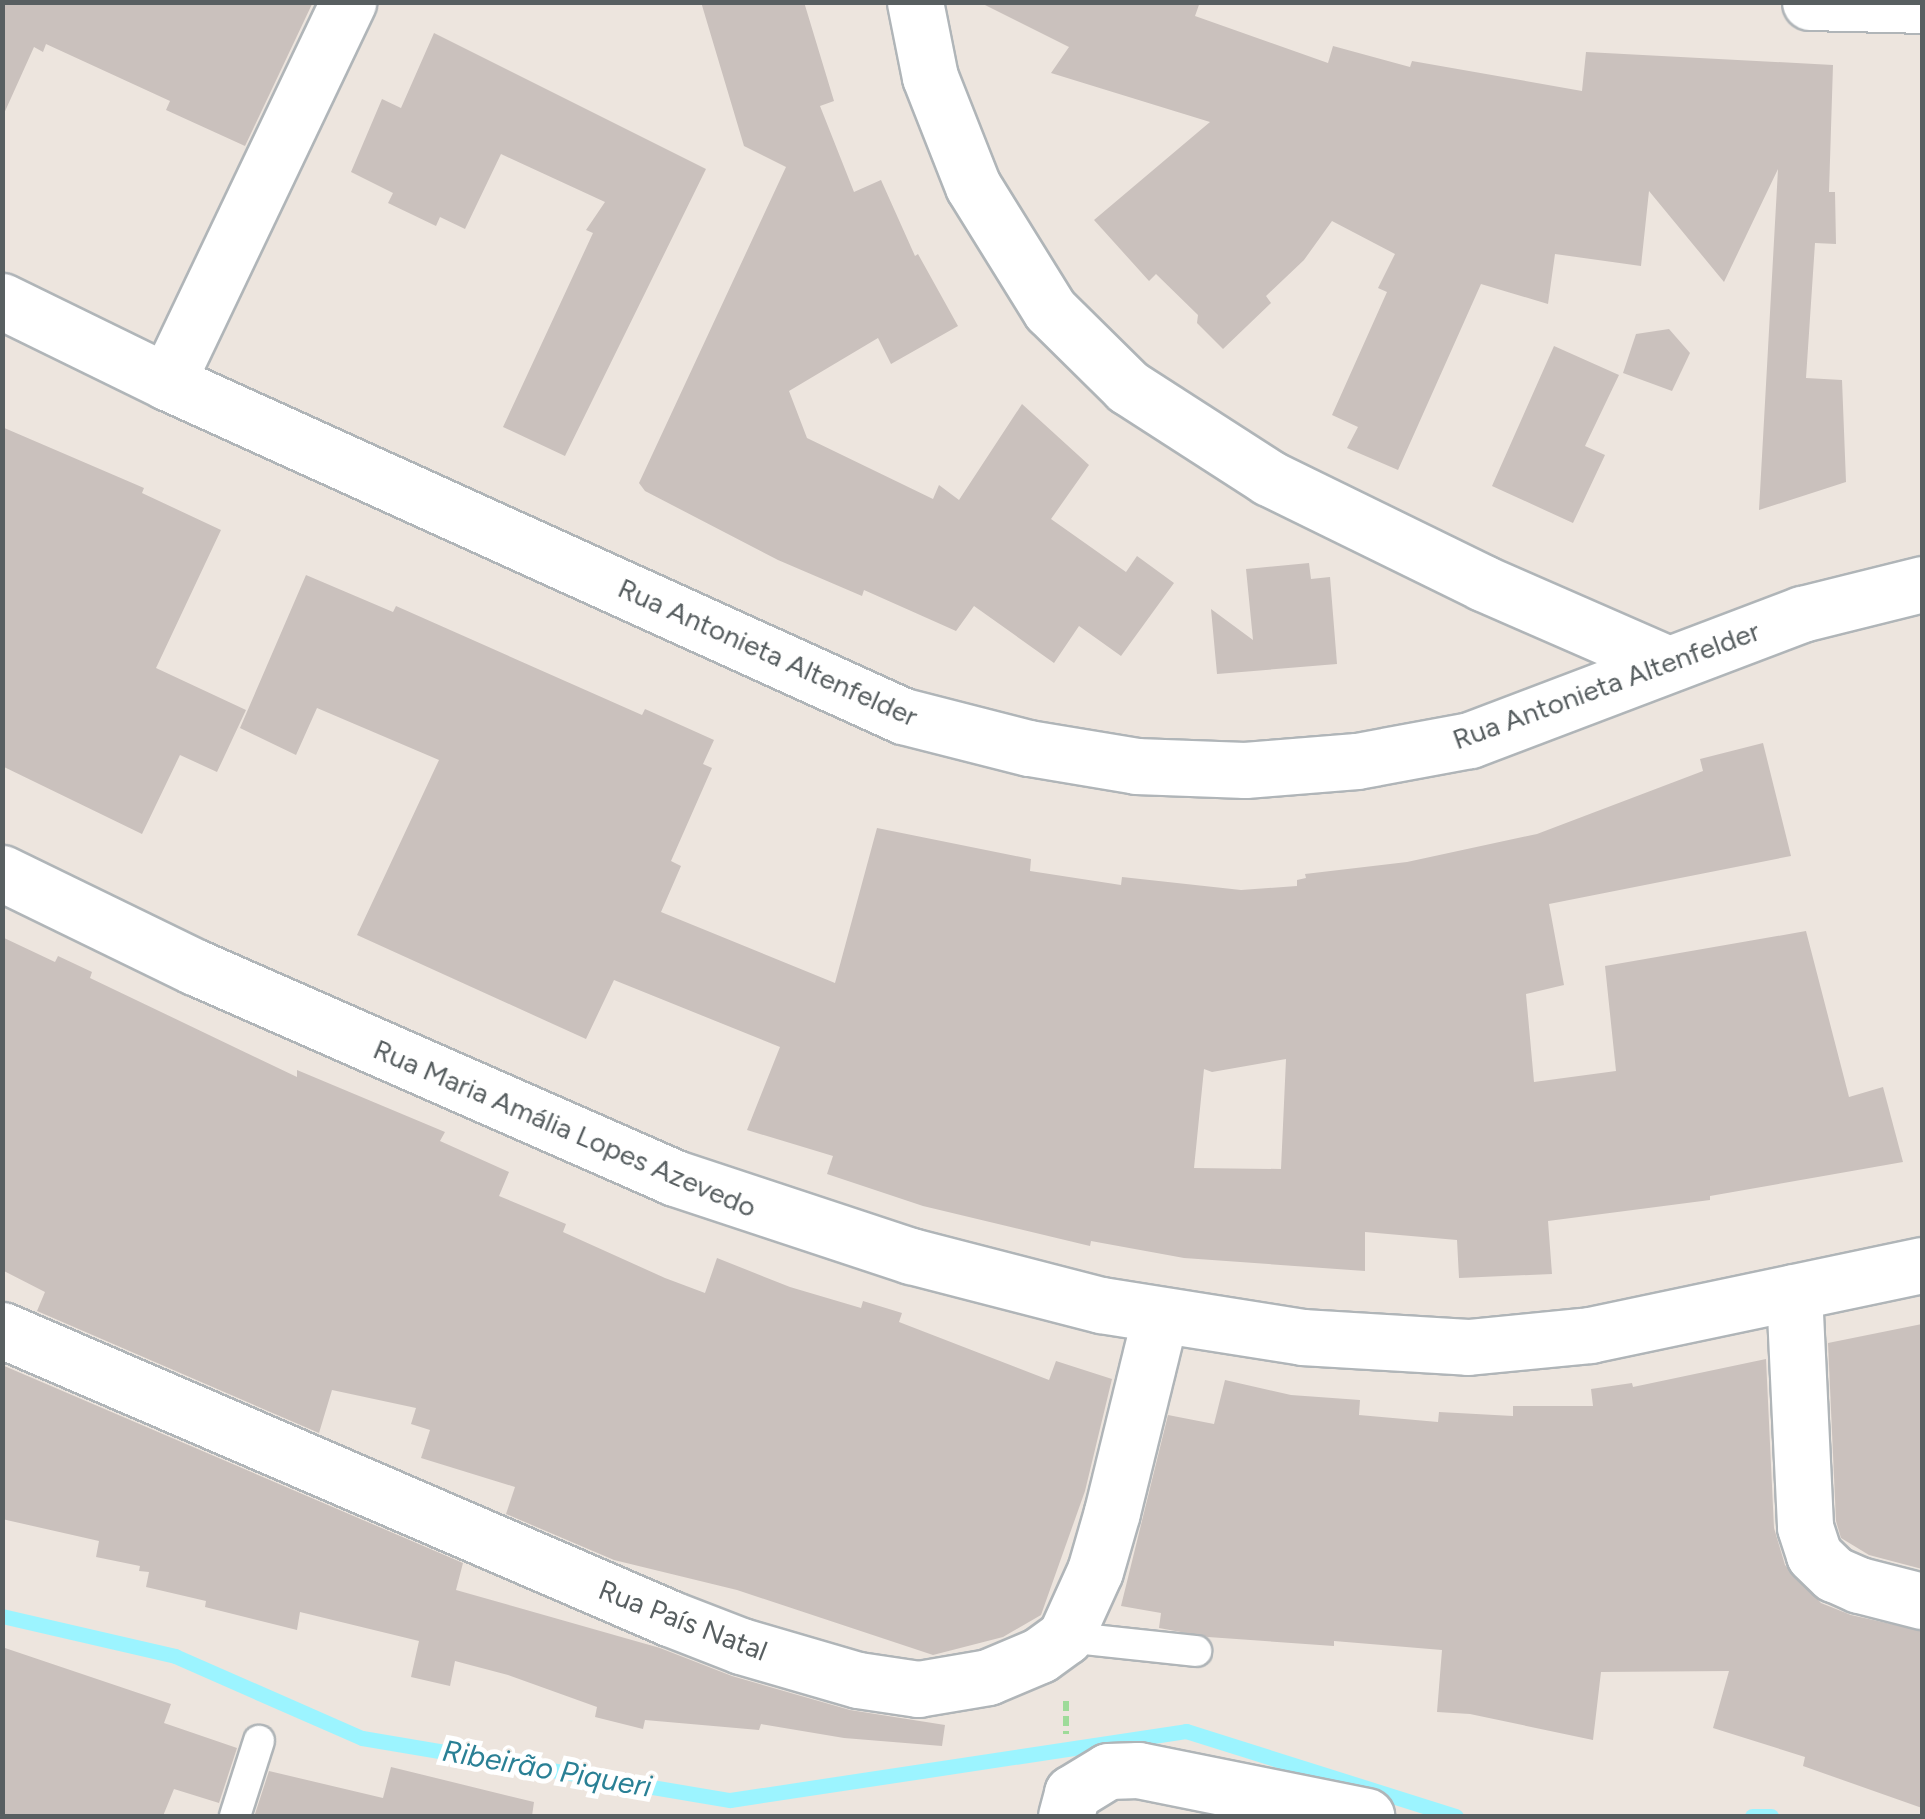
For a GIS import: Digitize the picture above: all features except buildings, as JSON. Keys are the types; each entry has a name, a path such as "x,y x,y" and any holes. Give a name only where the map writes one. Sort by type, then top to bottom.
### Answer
{"street":[{"path":"167,382 348,2"},
{"path":"916,2 930,77 973,186 1050,310 1128,387 1268,478 1483,583 1666,664"},
{"path":"1810,2 1922,5"},
{"name":"Rua Antonieta Altenfelder","path":"2,301 167,382 903,716 1029,748 1136,766 1244,770 1357,761 1470,740 1802,614 1922,584"},
{"name":"Rua Maria Amália Lopes Azevedo","path":"2,872 211,975 675,1178 911,1256 1160,1316 1334,1340 1468,1347 1590,1335 1922,1265"},
{"path":"1794,1292 1805,1527 1814,1555 1834,1574 1859,1586 1922,1601"},
{"path":"1065,1638 1094,1571 1112,1512 1160,1316"},
{"name":"Rua País Natal","path":"2,1330 669,1618 858,1680 918,1689 958,1684 1006,1670 1065,1638"},
{"path":"1069,1805 1108,1771 1138,1770 1366,1816"}],"lane":[{"path":"1065,1638 1196,1652"},
{"path":"236,1816 259,1741"}],"path":[{"path":"1066,1699 1066,1736"}],"waterway":[{"name":"Ribeirão Piqueri","path":"2,1616 175,1656 362,1738 730,1800 1186,1731 1456,1816"},
{"name":"Ribeirão Piqueri","path":"1752,1816 1771,1816"}]}
